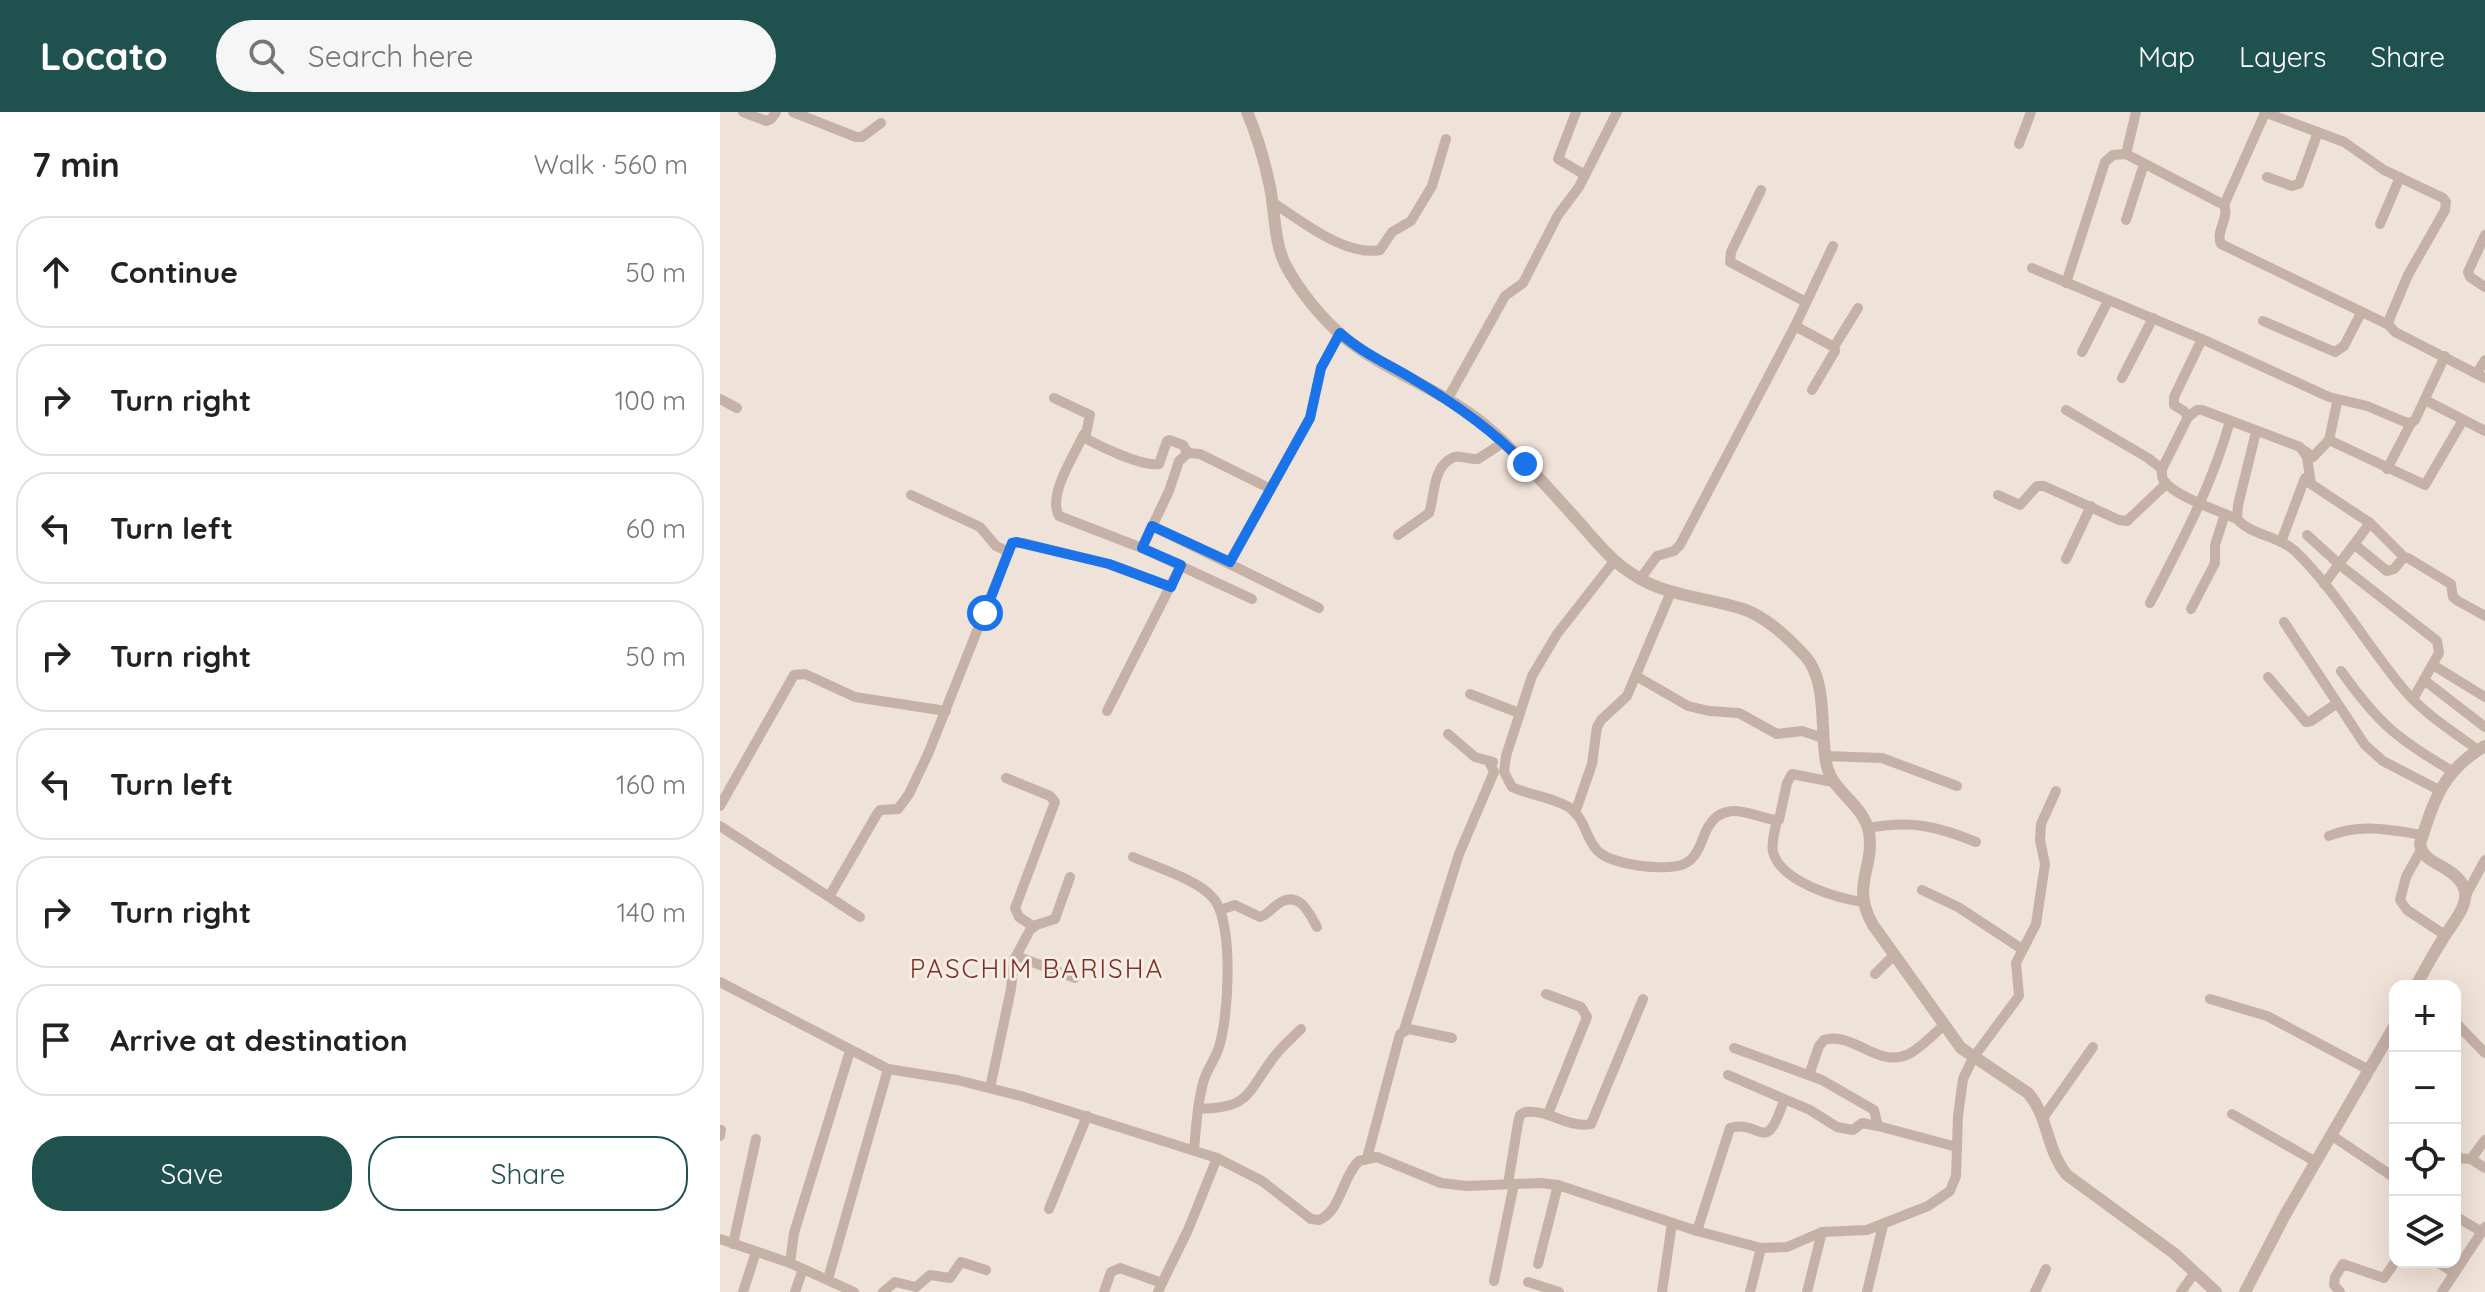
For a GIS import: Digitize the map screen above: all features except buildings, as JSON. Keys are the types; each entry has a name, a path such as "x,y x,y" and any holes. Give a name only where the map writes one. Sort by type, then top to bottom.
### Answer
{"street":[{"path":"743,112 766,121 776,112"},
{"path":"793,112 856,137 862,137 881,123"},
{"path":"1247,112 1272,202 1284,262 1340,333 1492,431 1615,560 1640,579 1671,592 1753,614 1775,628 1805,655 1815,668 1819,681 1825,756 1833,782 1857,807 1868,828 1870,847 1864,875 1863,902 1868,917 1956,1042 1973,1058 2028,1093 2037,1103 2051,1149 2067,1175 2195,1272 2216,1292"},
{"path":"1575,112 1558,159 1585,175"},
{"path":"1447,400 1505,296 1523,283 1617,112"},
{"path":"2019,144 2031,112"},
{"path":"2126,154 2136,112"},
{"path":"2389,325 2408,275 2445,210 2443,198 2384,170 2344,142 2265,112 2224,205 2226,214 2219,236 2221,244 2389,325 2395,332 2481,376 2485,360"},
{"path":"2267,177 2292,186 2299,184 2318,132"},
{"path":"1272,202 1333,241 1361,250 1380,250 1392,232 1411,221 1432,186 1446,139"},
{"path":"2066,283 2105,162 2113,155 2126,154 2224,205"},
{"path":"2126,220 2144,164"},
{"path":"2380,224 2400,177"},
{"path":"1761,190 1731,252 1730,262 1806,302"},
{"path":"2485,235 2468,272 2470,277 2485,287"},
{"path":"1640,579 1657,556 1674,551 1680,545 1795,326 1833,246"},
{"path":"2032,268 2202,339 2329,397 2358,403 2411,423"},
{"path":"2082,352 2108,301"},
{"path":"1812,390 1858,308"},
{"path":"2263,321 2335,352 2344,346 2361,313"},
{"path":"2122,378 2153,318"},
{"path":"1795,326 1834,347"},
{"path":"1230,562 1313,409 1321,368 1340,333"},
{"path":"2188,417 2173,401 2202,339"},
{"path":"2387,469 2445,356"},
{"path":"1054,398 1090,415 1091,422 1062,481 1055,509 1064,521 1142,548 1252,599"},
{"path":"720,399 737,408"},
{"path":"2425,400 2485,431"},
{"path":"2162,469 2188,417 2197,410 2305,451 2313,457 2329,440 2337,403"},
{"path":"2066,410 2148,458 2162,469 2166,484 2237,519 2244,527 2293,549 2413,699 2481,748 2452,771 2439,790 2421,850 2406,877 2400,900 2407,910 2445,935"},
{"path":"2329,440 2425,485 2463,420"},
{"path":"2150,603 2202,503 2230,421"},
{"path":"2237,519 2256,432"},
{"path":"1084,434 1088,440 1146,464 1159,464 1169,440 1183,445 1188,453"},
{"path":"1398,535 1429,513 1434,485 1449,459 1457,456 1478,459 1504,442"},
{"path":"2305,451 2311,484 2370,523 2404,557 2451,584 2453,597 2485,616"},
{"path":"1142,548 1174,480 1179,461 1188,453 1200,454 1271,489"},
{"path":"2281,542 2305,478"},
{"path":"1998,495 2020,505 2037,486 2044,486 2127,521 2166,484"},
{"path":"911,495 980,527 996,546 1009,552"},
{"path":"2066,559 2091,506"},
{"path":"2191,609 2215,563 2215,545 2225,514"},
{"path":"2324,584 2370,523"},
{"path":"1152,526 1319,608"},
{"path":"2307,535 2437,641 2439,653 2413,699"},
{"path":"830,895 880,810 898,809 903,805 946,711 1012,543 1024,543 1109,564 1171,587"},
{"path":"2355,545 2387,571 2394,569 2404,557"},
{"path":"1615,560 1540,661 1519,713 1505,764 1507,780 1512,787 1562,804 1575,813 1583,821 1597,852 1618,861 1658,868 1685,864 1693,858 1709,825 1722,815 1747,811 1777,821"},
{"path":"1107,711 1181,565"},
{"path":"1575,813 1592,764 1601,720 1620,705 1636,676 1671,592"},
{"path":"2284,622 2336,704 2374,754 2439,790"},
{"path":"2433,665 2485,697"},
{"path":"2341,671 2363,702 2391,732 2452,771"},
{"path":"720,806 794,675 805,674 855,697 946,711"},
{"path":"1636,676 1688,706 1739,713 1777,734 1802,731 1823,738"},
{"path":"2268,677 2306,722 2336,704"},
{"path":"2424,680 2485,727"},
{"path":"1470,694 1519,713"},
{"path":"1448,734 1475,757 1505,764"},
{"path":"1825,756 1882,758 1957,786"},
{"path":"1367,1158 1390,1077 1396,1042 1404,1030 1459,854 1494,772 1489,761"},
{"path":"1833,782 1792,774 1777,821 1773,848 1782,867 1829,896 1863,902"},
{"path":"1006,778 1050,796 1055,802 1015,908 1019,917 1034,927"},
{"path":"720,982 888,1069 990,1088 1217,1158 1262,1181 1300,1212 1319,1220 1331,1212 1353,1167 1367,1158 1377,1157 1441,1183 1467,1186 1558,1185 1697,1231 1761,1248 1787,1247 1822,1232 1859,1231 1883,1225 1928,1206 1950,1191 1956,1176 1960,1091 1973,1058 2017,1001 2016,963 2036,924 2045,864 2040,832 2056,791"},
{"path":"1868,828 1897,824 1936,826 1976,842"},
{"path":"720,826 860,917"},
{"path":"2329,836 2343,830 2368,827 2423,835"},
{"path":"2421,850 2426,857 2458,877 2466,895"},
{"path":"1133,857 1198,886 1214,899 1220,910 1228,974 1226,1008 1220,1043 1203,1080 1194,1150"},
{"path":"2422,980 2445,935 2461,913 2466,895 2485,860"},
{"path":"990,1088 1011,989 1012,963 1027,933 1055,919 1070,877"},
{"path":"1922,890 1958,907 2022,949"},
{"path":"1220,910 1235,905 1260,917 1283,901 1296,900 1302,903 1317,927"},
{"path":"1875,974 1894,955"},
{"path":"1016,956 1075,978"},
{"path":"1546,994 1587,1012 1548,1114"},
{"path":"1494,1281 1520,1115 1532,1111 1582,1125 1591,1124 1643,999"},
{"path":"2210,999 2267,1016 2369,1070"},
{"path":"1809,1075 1819,1046 1829,1038 1846,1040 1876,1055 1900,1057 1916,1050 1944,1025"},
{"path":"2461,1028 2485,1053"},
{"path":"1198,1109 1227,1107 1246,1097 1272,1059 1301,1029"},
{"path":"1404,1030 1452,1038"},
{"path":"2245,1292 2389,1035"},
{"path":"2043,1118 2093,1047"},
{"path":"1734,1048 1840,1089 1876,1112 1875,1123 1878,1126"},
{"path":"790,1263 794,1233 850,1051"},
{"path":"828,1279 888,1069"},
{"path":"1728,1075 1810,1110 1846,1130 1856,1130 1862,1123 1957,1147"},
{"path":"1697,1231 1730,1128 1738,1126 1761,1133 1771,1130 1784,1100"},
{"path":"2232,1114 2316,1162"},
{"path":"1049,1209 1087,1116"},
{"path":"2331,1135 2389,1174"},
{"path":"733,1244 756,1139"},
{"path":"2471,1159 2485,1140"},
{"path":"1104,1292 1111,1272 1117,1268 1160,1288 1217,1158"},
{"path":"2461,1158 2471,1159 2485,1168"},
{"path":"1538,1264 1558,1185"},
{"path":"2442,1292 2483,1230 2461,1219"},
{"path":"1662,1292 1672,1223"},
{"path":"1867,1292 1883,1225"},
{"path":"1807,1292 1822,1232"},
{"path":"720,1239 790,1263 854,1292"},
{"path":"1750,1292 1761,1248"},
{"path":"743,1292 756,1252"},
{"path":"883,1292 895,1282 916,1287 930,1275 950,1278 961,1262 986,1270"},
{"path":"2345,1290 2334,1285 2333,1281 2343,1264 2384,1278 2391,1268"},
{"path":"2446,1268 2454,1273"},
{"path":"795,1292 803,1269"},
{"path":"2035,1292 2046,1269"},
{"path":"2181,1292 2195,1272"},
{"path":"1528,1282 1559,1292"}],"district":[{"name":"PASCHIM BARISHA","path":"1037,968"}],"route":[{"path":"985,613 1012,543 1109,564 1171,587 1181,565 1142,548 1152,526 1230,562 1310,418 1321,368 1340,333 1492,431 1525,464"}]}
